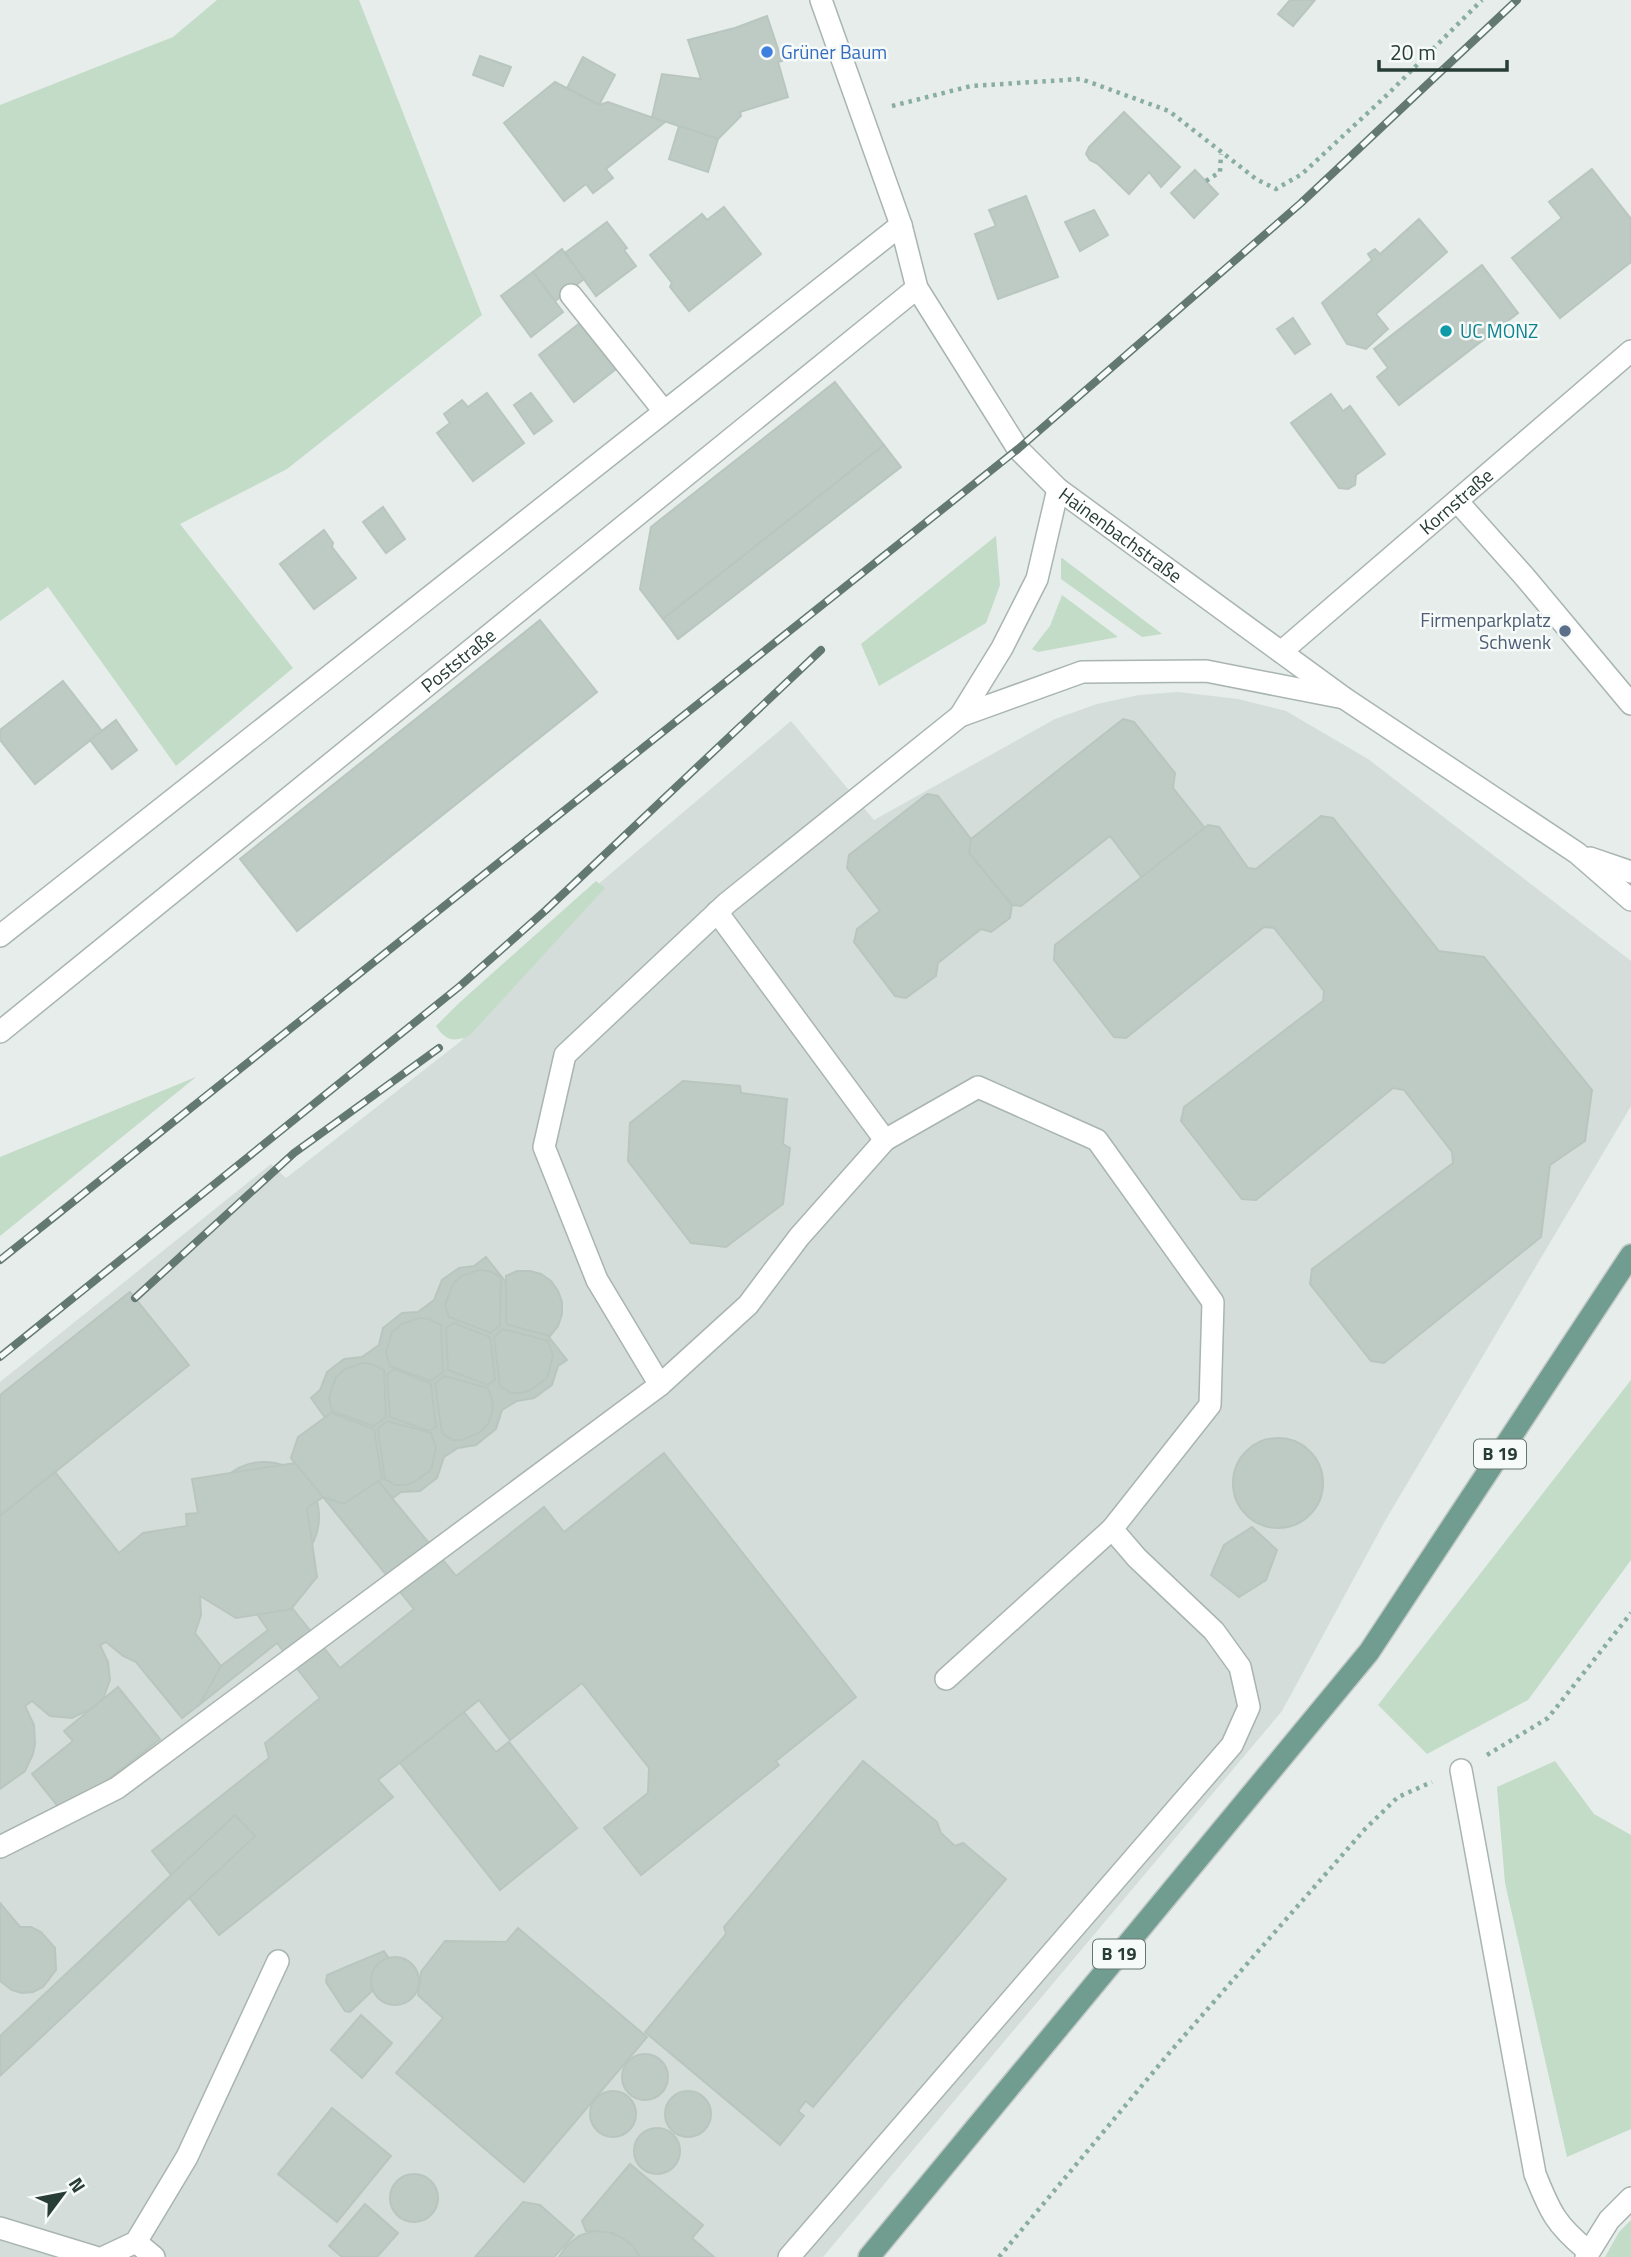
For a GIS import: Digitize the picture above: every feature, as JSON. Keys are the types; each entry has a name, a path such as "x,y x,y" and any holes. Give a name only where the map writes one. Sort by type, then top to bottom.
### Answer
{"main road":[{"name":"B 19","path":"869,2257 1369,1652 1631,1255"}],"street":[{"name":"Hainenbachstraße","path":"821,0 901,225 917,288 1018,449 1058,489 1344,698 1577,853 1631,900"},
{"path":"0,936 663,410 901,225"},
{"name":"Poststraße","path":"0,1032 917,288"},
{"path":"571,295 663,410"},
{"name":"Kornstraße","path":"1281,652 1631,351"},
{"path":"960,716 1002,648 1037,579 1058,489"},
{"path":"1457,501 1631,704"},
{"path":"660,1385 597,1280 544,1147 565,1055 717,912 960,716 1082,672 1206,671 1344,698"},
{"path":"1577,853 1631,872"},
{"path":"717,912 885,1140"},
{"path":"0,1847 117,1788 660,1385 748,1306 799,1237 885,1140 978,1087 1097,1140 1213,1302 1210,1405 1112,1529 946,1679"},
{"path":"789,2257 1232,1745 1249,1707 1240,1667 1214,1631 1137,1558 1112,1529"},
{"path":"1461,1770 1535,2175 1548,2209 1564,2232 1587,2254 1609,2220 1631,2198"},
{"path":"104,2257 136,2242 187,2157 278,1961"},
{"path":"0,2228 95,2257"},
{"path":"136,2242 154,2257"}],"path":[{"path":"860,113 971,86 1081,79 1169,111 1256,179 1276,189 1302,174 1387,95 1482,0"},
{"path":"1206,181 1220,172 1222,153"},
{"path":"999,2257 1179,2042 1364,1829 1398,1797 1461,1770 1548,1718 1631,1613"}],"shaded area":[{"path":"1178,692 1238,699 1286,711 1368,759 1631,961 1631,1106 1385,1521 1282,1711 823,2257 0,2257 0,1382 271,1164 286,1178 461,1041 596,886 791,721 874,820 1055,719 1097,704 1139,695"}],"green space":[{"path":"217,0 359,0 482,315 287,469 180,524 293,668 176,766 48,587 0,621 0,105 173,37"},
{"path":"996,536 1000,585 986,623 879,686 861,644"},
{"path":"1061,558 1162,634 1142,637 1061,579"},
{"path":"1062,595 1118,637 1038,652 1032,649 1050,626"},
{"path":"596,881 605,888 469,1036 454,1039 443,1035 436,1026"},
{"path":"196,1077 0,1236 0,1157"},
{"path":"1631,1380 1631,1560 1528,1700 1427,1754 1378,1705"},
{"path":"1555,1761 1594,1814 1631,1835 1631,2129 1567,2157 1505,1883 1497,1787"},
{"path":"1631,2220 1631,2257 1605,2257 1619,2232"}],"building":[{"path":"1290,0 1315,0 1293,26 1278,14"},
{"path":"767,16 782,61 778,62 788,97 740,112 741,116 718,139 652,117 662,74 701,79 688,40 735,28"},
{"path":"480,56 511,67 503,86 473,75"},
{"path":"583,57 615,75 599,105 567,88"},
{"path":"555,82 599,105 608,102 665,122 606,169 613,178 593,193 586,184 564,201 504,123"},
{"path":"1124,112 1180,167 1161,187 1149,172 1129,194 1086,154 1089,147"},
{"path":"679,126 718,139 708,172 669,159"},
{"path":"1592,169 1631,219 1631,262 1560,318 1512,258 1562,218 1549,202"},
{"path":"1195,170 1218,194 1194,218 1171,193"},
{"path":"1026,196 1058,277 998,299 975,234 996,226 989,210"},
{"path":"724,207 761,254 689,311 650,255 702,214 707,220"},
{"path":"1094,210 1108,235 1080,251 1065,222"},
{"path":"1419,219 1447,252 1376,314 1388,329 1366,349 1347,344 1322,303 1372,260 1368,254 1375,249 1380,254"},
{"path":"607,222 627,248 624,250 636,266 596,296 565,253"},
{"path":"562,249 584,279 555,301 533,272"},
{"name":"UC MONZ","path":"1482,265 1518,313 1399,405 1377,377 1388,368 1374,349"},
{"path":"533,272 563,312 531,337 501,296"},
{"path":"1293,318 1310,344 1295,354 1277,329"},
{"path":"580,323 616,369 574,402 539,355"},
{"path":"835,382 884,445 663,619 640,589 651,527"},
{"path":"487,393 524,443 473,481 437,433 450,423 444,414 462,400 468,407"},
{"path":"531,393 552,421 534,434 514,405"},
{"path":"1331,394 1343,411 1350,406 1385,454 1356,475 1355,485 1348,489 1339,488 1291,423"},
{"path":"884,445 901,467 678,639 663,619"},
{"path":"383,507 405,539 386,553 363,522"},
{"path":"324,530 333,543 332,547 356,578 314,609 280,564"},
{"path":"540,620 597,692 297,931 240,859"},
{"path":"63,681 102,731 35,784 0,740 0,730"},
{"path":"1123,719 1134,722 1175,773 1173,788 1205,828 1142,878 1110,836 1021,906 1012,905 969,853 971,839"},
{"path":"116,720 137,750 112,769 90,740"},
{"path":"927,794 938,796 971,839 969,853 1012,905 1010,918 991,932 981,929 938,963 936,976 906,998 895,996 854,942 857,929 880,911 847,868 849,855"},
{"path":"1321,816 1333,818 1439,951 1484,957 1592,1090 1585,1141 1550,1165 1541,1237 1384,1363 1371,1361 1310,1284 1312,1269 1453,1163 1452,1152 1404,1090 1393,1088 1256,1200 1242,1199 1181,1121 1184,1107 1323,1001 1324,991 1274,928 1264,927 1126,1038 1114,1037 1054,960 1055,945 1208,825 1219,827 1248,868 1256,869"},
{"path":"683,1081 740,1086 741,1093 787,1099 783,1144 790,1148 783,1204 726,1247 691,1243 628,1161 630,1123"},
{"path":"486,1257 512,1290 511,1318 541,1327 567,1360 558,1366 552,1385 534,1398 517,1401 502,1410 496,1429 476,1445 458,1448 444,1457 437,1478 420,1491 401,1492 393,1498 378,1481 344,1504 323,1497 295,1463 300,1439 326,1419 311,1398 320,1390 327,1372 344,1359 362,1357 379,1345 383,1328 402,1313 418,1312 434,1300 442,1280 459,1268 474,1266"},
{"path":"479,1270 501,1277 500,1325 491,1333 449,1317 445,1305 453,1284 461,1276"},
{"path":"517,1271 541,1274 551,1281 558,1291 562,1314 558,1326 550,1336 506,1322 506,1276"},
{"path":"130,1292 189,1365 0,1516 0,1395"},
{"path":"420,1318 441,1325 443,1372 431,1381 390,1366 386,1353 392,1332 402,1324"},
{"path":"453,1323 490,1337 495,1380 488,1385 448,1370 446,1328"},
{"path":"503,1329 548,1341 553,1356 547,1378 531,1390 511,1393 500,1386 494,1337"},
{"path":"362,1363 384,1370 386,1417 374,1426 332,1411 329,1398 336,1377 345,1369"},
{"path":"394,1369 431,1384 436,1427 429,1431 390,1417 387,1375"},
{"path":"444,1376 488,1388 493,1403 492,1413 488,1424 479,1433 462,1440 452,1440 442,1433 435,1384"},
{"path":"331,1413 374,1429 382,1479 344,1504 320,1496 291,1458 298,1437"},
{"path":"387,1421 431,1433 436,1448 431,1470 414,1482 395,1485 385,1479 378,1429"},
{"path":"1278,1438 1295,1442 1310,1451 1319,1466 1323,1483 1319,1500 1310,1515 1295,1524 1278,1528 1261,1524 1246,1515 1237,1500 1233,1483 1237,1466 1246,1451 1261,1442"},
{"path":"664,1453 856,1697 776,1761 779,1765 641,1875 604,1828 648,1793 649,1768 582,1683 510,1740 479,1700 378,1780 393,1797 219,1935 152,1851 269,1758 265,1743 320,1698 277,1643 199,1705 221,1666 268,1630 257,1614 293,1609 340,1668 414,1609 323,1497 344,1504 378,1481 456,1576 544,1507 564,1532"},
{"path":"264,1462 285,1466 303,1478 315,1496 319,1517 315,1538 303,1556 285,1568 264,1572 243,1568 225,1556 213,1538 209,1517 213,1496 225,1478 243,1466"},
{"path":"295,1463 323,1497 307,1508 317,1577 291,1609 236,1618 200,1596 201,1615 195,1633 221,1666 199,1705 182,1718 136,1662 123,1656 106,1642 100,1645 108,1662 110,1680 103,1699 93,1708 72,1718 50,1716 32,1701 25,1706 34,1725 33,1754 25,1771 0,1789 0,1516 55,1472 119,1553 143,1533 187,1526 186,1514 198,1513 192,1479"},
{"path":"1252,1527 1277,1550 1266,1580 1239,1597 1211,1575 1224,1545"},
{"path":"118,1687 160,1739 64,1814 32,1774 73,1741 64,1731"},
{"path":"464,1712 496,1752 509,1742 577,1828 500,1890 400,1763"},
{"path":"863,1761 937,1822 941,1833 955,1846 963,1843 1006,1879 813,2107 806,2101 798,2111 804,2116 780,2145 645,2032 726,1934 724,1927"},
{"path":"235,1815 255,1836 0,2076 0,2036"},
{"path":"0,1903 20,1927 31,1927 41,1932 55,1948 56,1970 43,1987 33,1992 12,1990 0,1981"},
{"path":"518,1928 647,2037 524,2182 396,2073 443,2018 418,1995 421,1972 445,1941 506,1942"},
{"path":"384,1951 388,1957 377,1965 373,1972 372,1991 350,2012 345,2011 326,1982 327,1975"},
{"path":"395,1957 412,1964 419,1981 412,1998 395,2005 378,1998 371,1981 378,1964"},
{"path":"361,2015 392,2043 362,2078 331,2050"},
{"path":"645,2054 662,2060 668,2077 662,2094 645,2100 628,2094 622,2077 628,2060"},
{"path":"613,2091 630,2097 636,2114 630,2131 613,2137 596,2131 590,2114 596,2097"},
{"path":"688,2091 705,2097 711,2114 705,2131 688,2137 671,2131 665,2114 671,2097"},
{"path":"332,2108 391,2156 337,2222 278,2174"},
{"path":"657,2128 674,2134 680,2151 674,2168 657,2174 640,2168 634,2151 640,2134"},
{"path":"630,2164 703,2225 692,2238 714,2257 638,2257 636,2251 613,2233 586,2231 582,2221"},
{"path":"414,2174 431,2181 438,2198 431,2215 414,2222 397,2215 390,2198 397,2181"},
{"path":"523,2202 540,2205 574,2235 554,2257 475,2257"},
{"path":"365,2204 398,2233 377,2257 342,2257 329,2246"},
{"path":"593,2231 621,2237 633,2246 640,2257 559,2257 567,2245 579,2236"}],"railway":[{"path":"0,1260 1018,449 1301,203 1517,0"},
{"path":"0,1357 460,986 546,910 821,650"},
{"path":"135,1298 294,1153 439,1048"}],"place":[{"name":"Grüner Baum","path":"767,52"},
{"name":"UC MONZ","path":"1446,331"},
{"name":"Firmenparkplatz Schwenk","path":"1565,631"}]}
